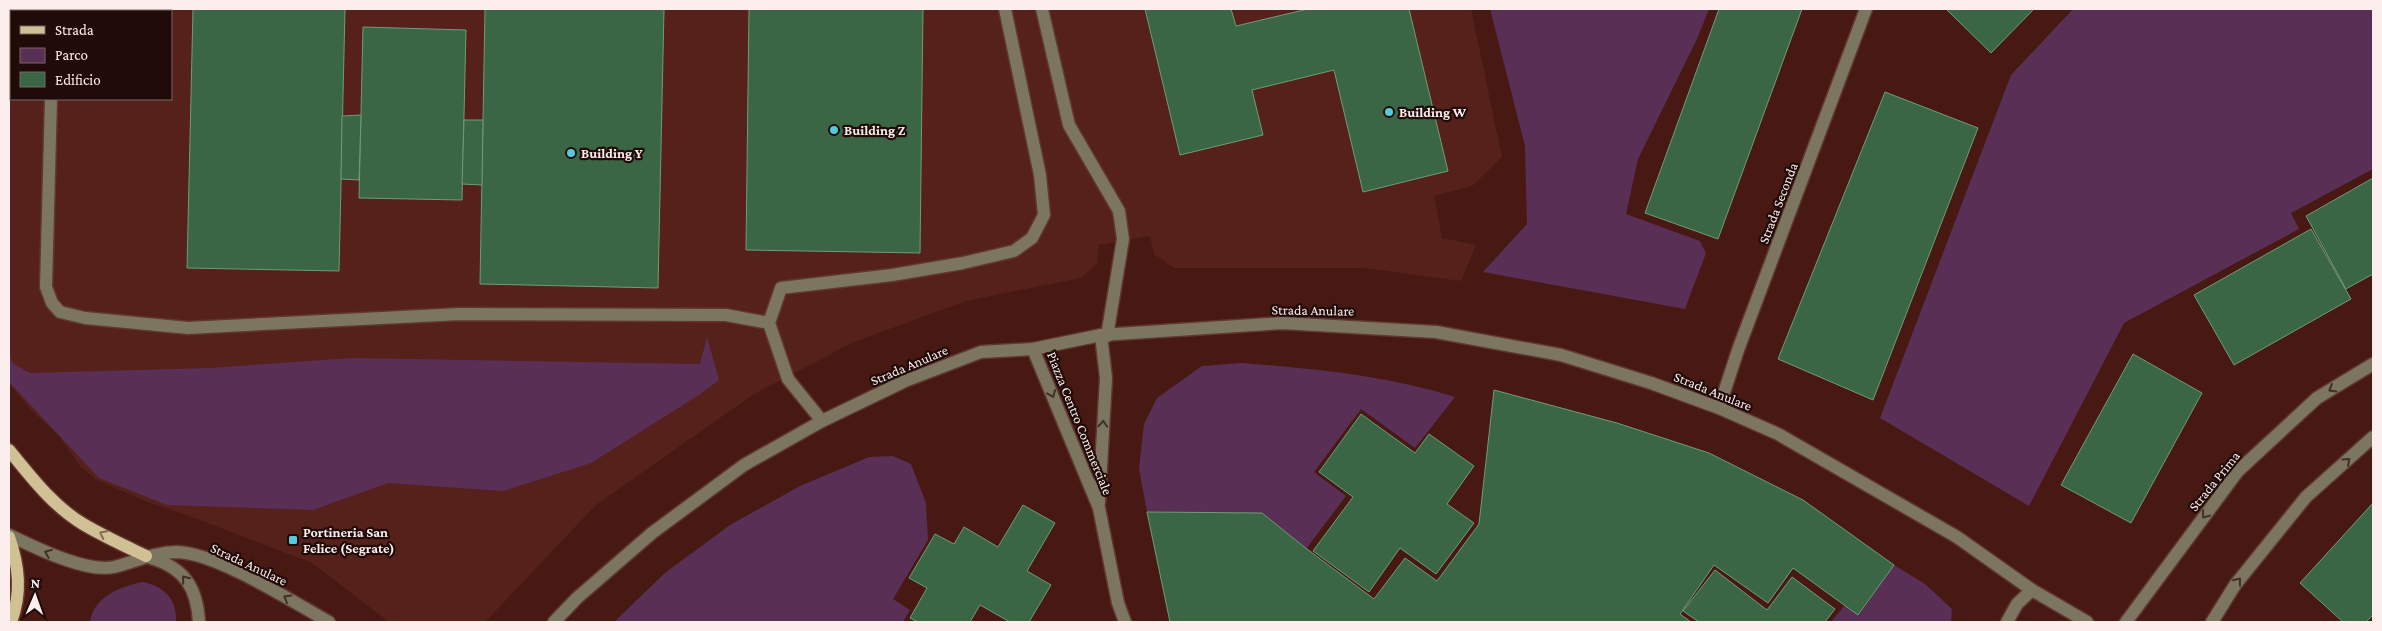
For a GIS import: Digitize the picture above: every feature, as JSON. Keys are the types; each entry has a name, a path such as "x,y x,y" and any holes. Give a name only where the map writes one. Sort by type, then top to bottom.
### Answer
{"main road":[{"path":"9,450 38,486 62,510 84,525 146,556"},
{"path":"9,536 18,572 18,592 10,622"}],"street":[{"path":"822,421 788,380 769,322 781,288 963,263 1014,251 1032,238 1044,215 1040,175 1005,9"},
{"name":"Piazza Centro Commerciale","path":"1042,9 1068,125 1119,211 1123,240 1104,336 1106,378 1099,508"},
{"name":"Strada Seconda","path":"1719,408 1738,350 1866,9"},
{"path":"51,100 46,287 52,303 60,312 85,318 188,328 460,314 726,314 769,322"},
{"name":"Strada Anulare","path":"554,622 577,598 652,533 744,465 822,421 905,381 981,352 1033,349 1104,336 1200,327 1282,323 1436,332 1561,355 1651,383 1719,408 1778,434 1957,537 2032,590 2087,622"},
{"name":"Piazza Centro Commerciale","path":"1033,349 1099,508 1118,603 1125,622"},
{"name":"Strada Prima","path":"2126,622 2238,471 2317,398 2373,364"},
{"path":"2212,622 2235,585 2306,497 2373,436"},
{"name":"Strada Anulare","path":"9,536 48,554 77,563 112,568 146,556 178,552 213,561 268,587 329,622"},
{"path":"146,556 167,563 182,574 192,587 198,622"},
{"path":"2008,622 2016,604 2032,590"},
{"name":"Piazza Centro Commerciale","path":"1113,622 1118,603"}],"shaded area":[{"path":"9,9 1471,9 1502,157 1472,186 1434,196 1442,238 1476,245 1461,281 1364,268 1174,268 1154,254 1150,236 1099,245 1097,264 1081,278 966,301 854,342 754,394 596,505 485,622 389,622 312,563 145,501 95,479 80,466 59,436 30,409 9,384"}],"green space":[{"path":"1490,9 1709,9 1697,39 1638,159 1626,214 1700,241 1706,253 1685,309 1483,272 1527,224 1525,146"},
{"path":"2073,9 2373,9 2373,169 2291,213 2299,229 2124,323 2029,506 1880,418 2011,75"},
{"path":"707,337 719,380 699,395 591,463 503,491 388,483 313,510 167,505 99,478 9,382 9,355 14,364 30,373 209,368 352,358 700,364"},
{"path":"1242,363 1376,378 1429,389 1455,397 1415,448 1361,409 1314,472 1346,496 1306,549 1262,513 1147,512 1139,469 1144,424 1157,398 1202,366"},
{"path":"893,456 911,464 926,503 928,540 893,599 910,610 903,622 614,622 666,572 730,525 800,486 869,457"},
{"path":"1894,565 1925,584 1952,609 1951,622 1831,622 1845,605 1859,615"},
{"path":"143,582 158,587 168,595 174,607 176,622 90,622 92,613 102,599 126,586"}],"building":[{"path":"193,9 345,9 339,271 187,268"},
{"name":"Building Y","path":"485,9 664,9 658,288 480,284"},
{"name":"Building Z","path":"749,9 923,9 920,253 746,250"},
{"name":"Building W","path":"1145,9 1231,9 1236,26 1308,9 1409,9 1448,171 1363,192 1334,70 1252,90 1263,135 1180,155"},
{"path":"1719,9 1802,9 1718,239 1645,213"},
{"path":"1946,9 2034,9 1991,53"},
{"path":"363,27 466,30 462,200 359,198"},
{"path":"1885,92 1978,128 1873,400 1778,359"},
{"path":"361,115 359,180 341,179 342,116"},
{"path":"464,120 483,120 482,185 462,184"},
{"path":"2373,178 2373,274 2346,289 2306,216"},
{"path":"2311,229 2351,299 2234,365 2194,295"},
{"path":"2133,354 2202,393 2131,523 2061,485"},
{"path":"1494,390 1617,423 1709,453 1803,500 1894,565 1858,615 1793,568 1768,603 1714,565 1680,614 1691,622 1170,622 1147,512 1262,513 1374,599 1405,558 1437,581 1479,524"},
{"path":"1361,414 1415,453 1429,434 1474,466 1447,504 1474,523 1436,574 1400,548 1369,592 1313,551 1353,497 1319,472"},
{"path":"2373,503 2373,615 2366,622 2343,622 2300,583"},
{"path":"1023,505 1055,523 1027,571 1051,585 1029,622 1010,622 980,605 970,622 918,622 910,618 927,588 909,578 935,534 954,544 964,527 998,547"},
{"path":"1715,570 1767,610 1792,577 1835,609 1825,622 1699,622 1683,611"}],"place":[{"name":"Building W","path":"1389,112"},
{"name":"Building Z","path":"834,130"},
{"name":"Building Y","path":"571,153"},
{"name":"Portineria San Felice (Segrate)","path":"293,540"}]}
